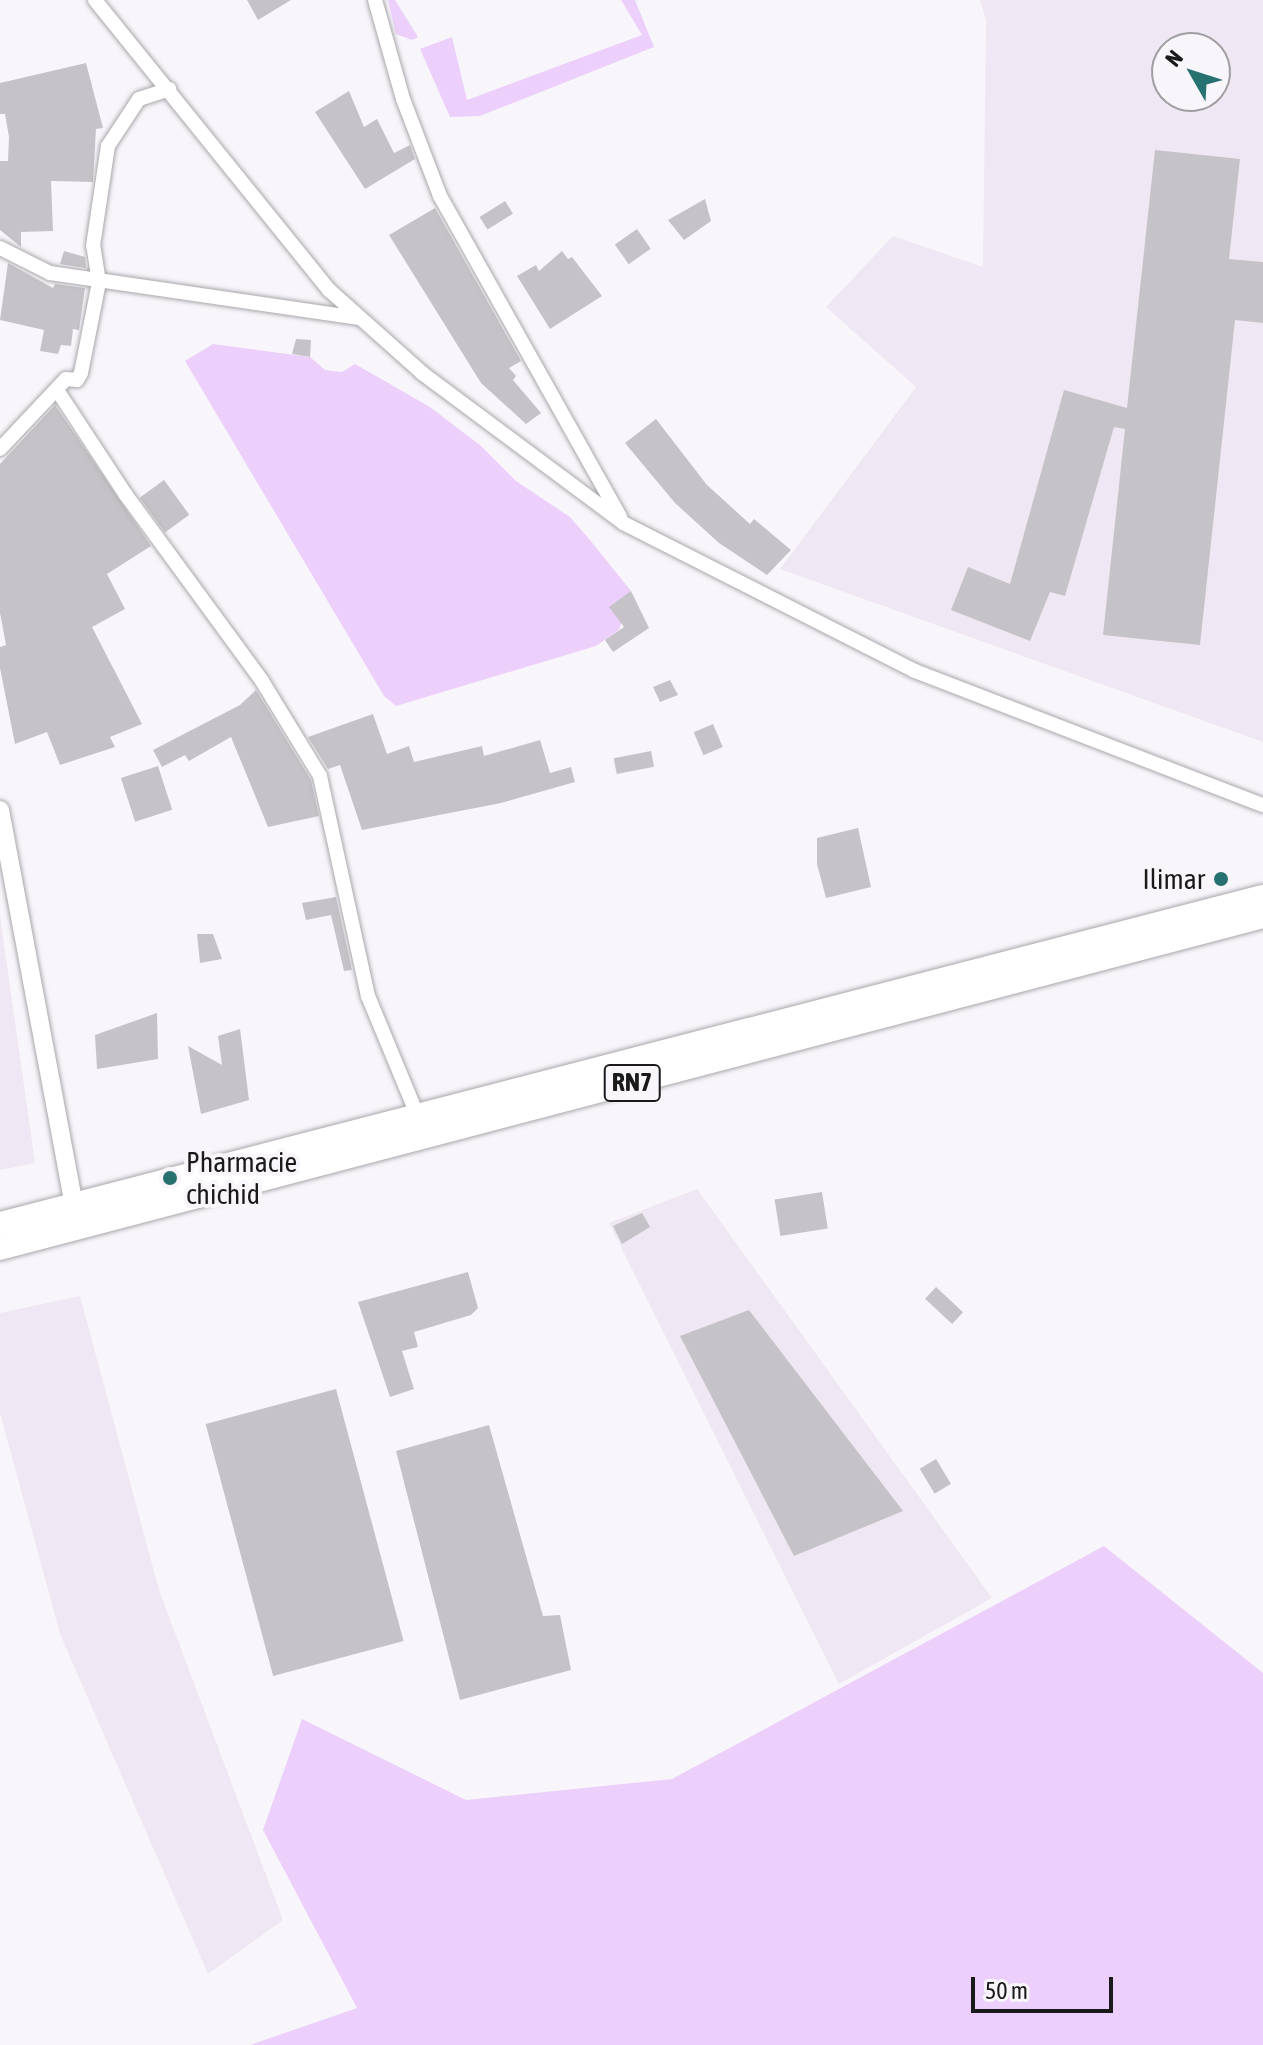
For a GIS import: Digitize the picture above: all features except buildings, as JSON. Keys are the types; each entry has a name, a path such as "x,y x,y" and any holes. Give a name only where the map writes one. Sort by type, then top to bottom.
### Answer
{"highway":[{"name":"RN7","path":"0,1248 76,1217 418,1117 1263,897"},
{"name":"RN7","path":"0,1224 76,1217 1263,916"}],"street":[{"path":"95,0 329,290 422,373 623,523 915,671 1263,805"},
{"path":"375,0 403,99 440,196 623,523"},
{"path":"0,449 57,390 81,373 99,282 93,246 108,146 139,99 169,89"},
{"path":"0,248 50,273 358,318"},
{"path":"57,390 126,495 262,681 320,776 368,996 418,1117"},
{"path":"0,810 76,1217"}],"shaded area":[{"path":"388,0 395,0 418,37 412,40 396,34"},
{"path":"621,0 635,0 654,47 480,116 450,117 420,49 452,37 467,100 642,35"},
{"path":"980,0 1263,0 1263,742 780,569 916,387 826,307 893,236 983,267 986,20"},
{"path":"213,344 310,357 325,370 342,372 355,364 430,407 481,446 516,481 570,517 590,540 631,591 619,630 596,646 396,706 384,696 185,361"},
{"path":"0,916 35,1163 0,1170"},
{"path":"697,1189 992,1598 839,1684 609,1223"},
{"path":"80,1296 159,1590 283,1920 208,1974 60,1634 0,1413 0,1313"},
{"path":"1104,1546 1263,1673 1263,2045 250,2045 357,2008 263,1830 302,1719 466,1800 672,1779"}],"place":[{"name":"Ilimar","path":"1221,879"},
{"name":"Pharmacie chichid","path":"170,1178"}]}
